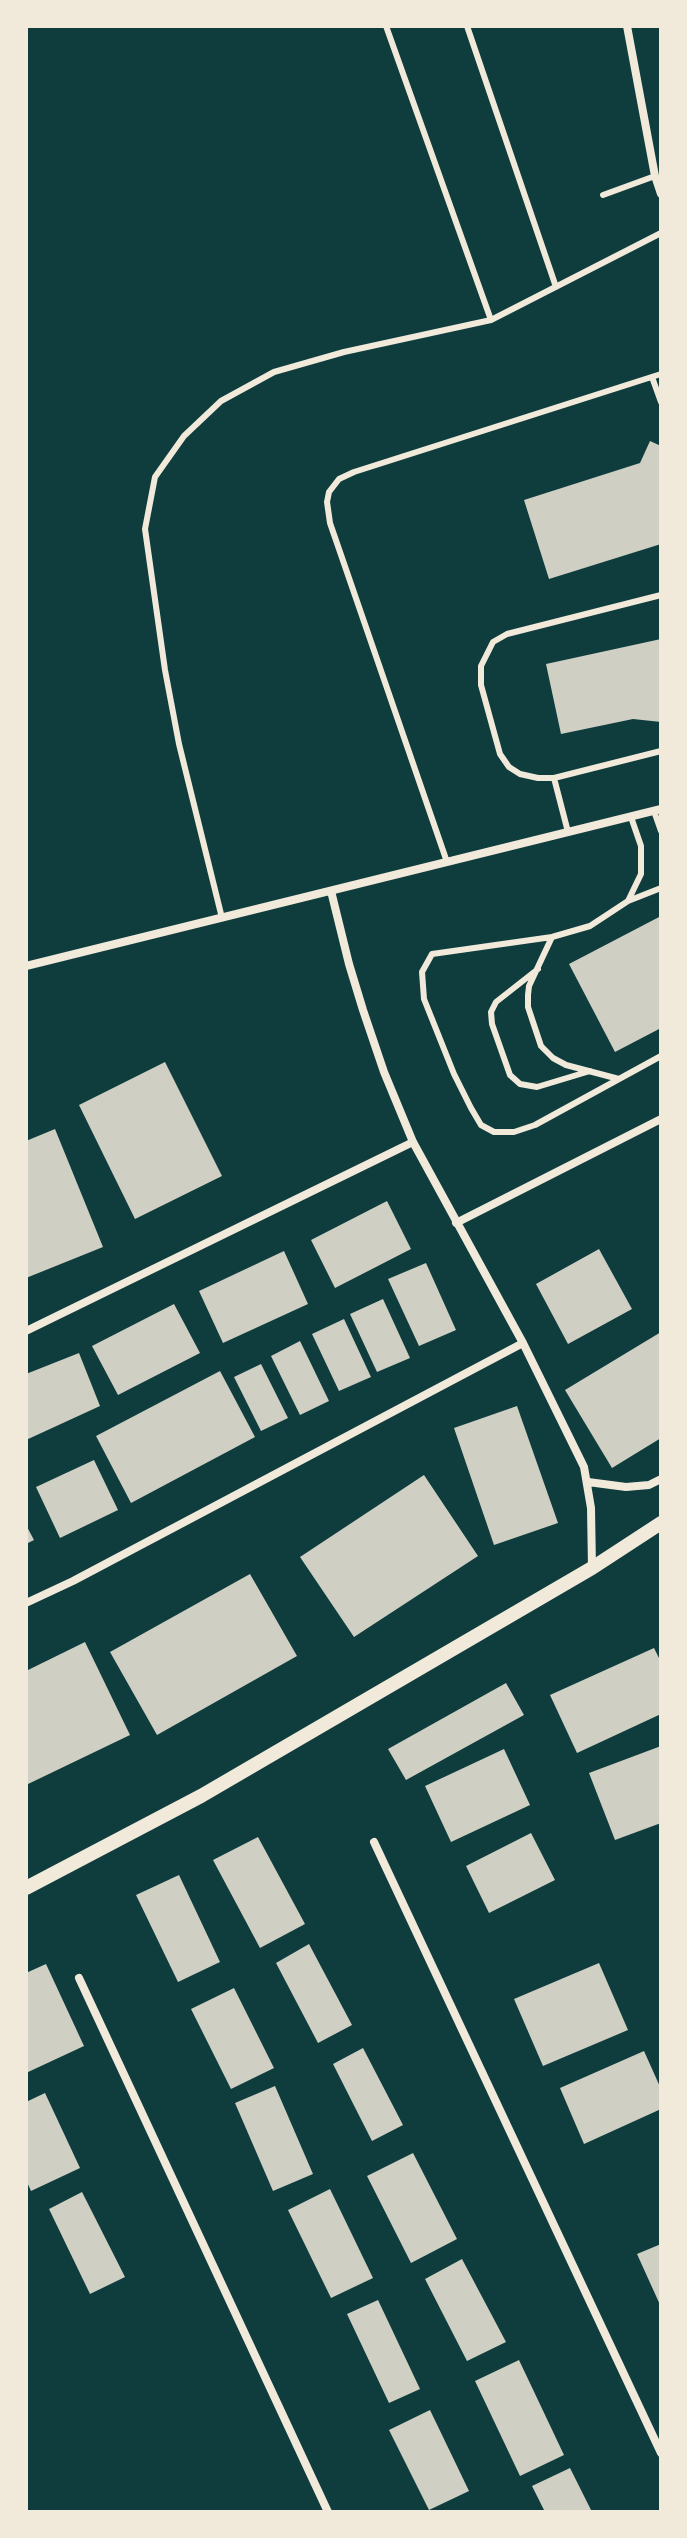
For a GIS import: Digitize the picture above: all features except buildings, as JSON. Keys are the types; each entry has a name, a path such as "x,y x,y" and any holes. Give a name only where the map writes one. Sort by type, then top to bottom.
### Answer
{"street":[{"path":"627,26 661,194"},
{"path":"26,966 657,810"},
{"path":"331,891 363,1010 413,1142 523,1343 576,1449 588,1482 593,1535 592,1568"},
{"path":"456,1223 661,1119"},
{"path":"26,1331 413,1142"},
{"path":"26,1603 87,1574 523,1343"},
{"path":"588,1482 626,1487 649,1485 661,1479"},
{"path":"26,1888 201,1796 592,1568 661,1523"},
{"path":"374,1842 661,2453"},
{"path":"79,1978 328,2512"}],"lane":[{"path":"386,26 491,320"},
{"path":"467,26 556,287"},
{"path":"603,195 655,176"},
{"path":"222,918 179,744 163,656 145,529 155,477 184,436 221,401 274,372 344,352 491,320 661,233"},
{"path":"447,862 330,523 329,492 339,479 354,472 661,374"},
{"path":"652,377 661,402"},
{"path":"661,595 507,634 493,642 481,666 481,685 500,754 509,767 520,774 554,778 661,751"},
{"path":"554,778 568,833"},
{"path":"657,810 661,831"},
{"path":"628,901 641,874 641,846 631,817"},
{"path":"661,888 628,901 590,926 552,937 432,954 422,972 424,999 454,1074 481,1125 494,1132 514,1132 535,1125 661,1056"},
{"path":"552,937 528,995 528,1007 541,1046 553,1058 619,1079"},
{"path":"538,969 496,1002 491,1012 492,1024 510,1075 520,1084 537,1087 590,1071"}]}
